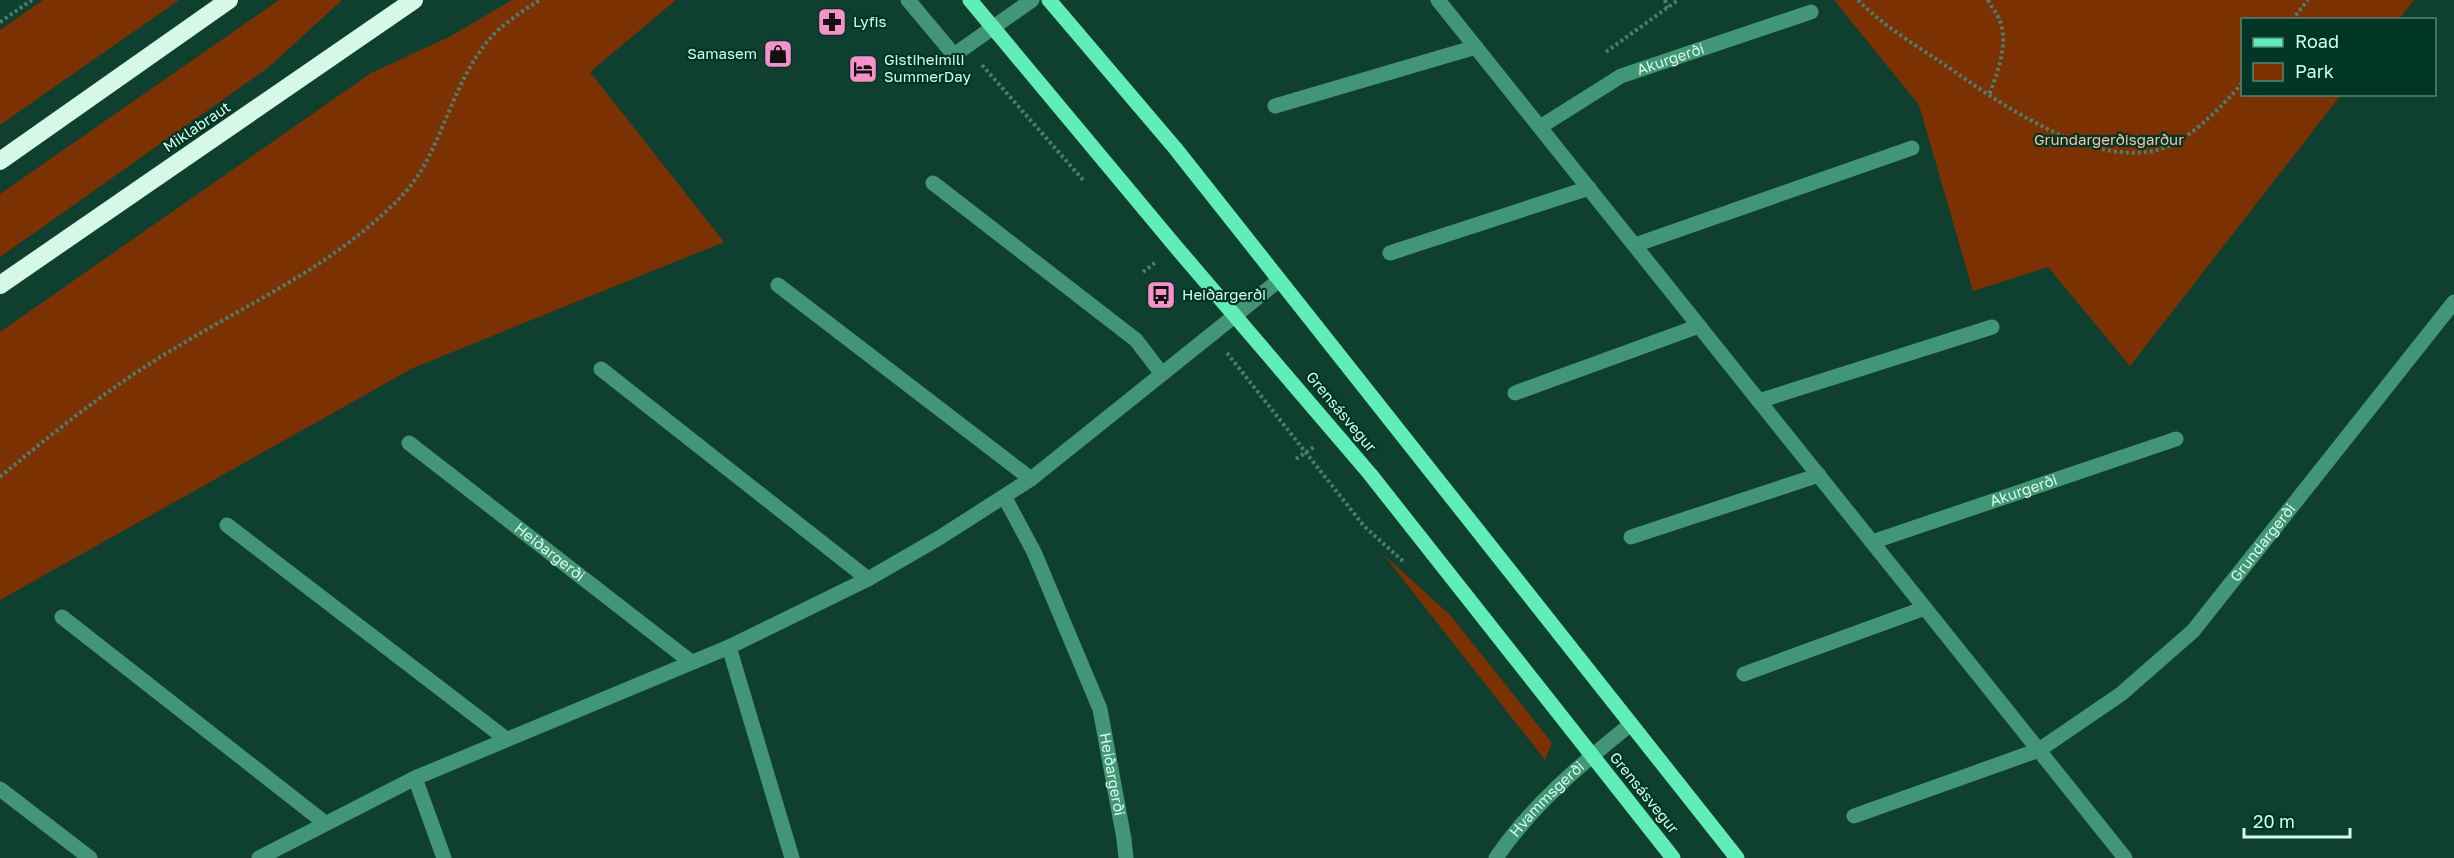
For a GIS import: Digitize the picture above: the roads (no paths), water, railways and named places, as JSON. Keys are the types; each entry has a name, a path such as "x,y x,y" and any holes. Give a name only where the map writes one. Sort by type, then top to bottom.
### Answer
{"highway":[{"path":"0,161 229,0"},
{"name":"Miklabraut","path":"0,285 414,0"}],"main road":[{"name":"Grensásvegur","path":"970,0 1370,474 1673,858"},
{"name":"Grensásvegur","path":"1049,0 1175,148 1737,858"}],"street":[{"path":"908,0 960,51 1032,0"},
{"path":"1438,0 2125,858"},
{"name":"Akurgerði","path":"1540,127 1621,76 1811,12"},
{"path":"1275,106 1476,47"},
{"path":"1635,245 1912,148"},
{"path":"933,183 1136,340 1162,374"},
{"path":"1390,254 1589,188"},
{"path":"259,858 415,778 729,647 868,579 1005,498 1278,281"},
{"path":"778,285 1030,479"},
{"name":"Grundargerði","path":"2039,750 2121,694 2193,631 2454,302"},
{"path":"1515,393 1699,326"},
{"path":"1759,400 1992,327"},
{"path":"601,369 868,579"},
{"name":"Akurgerði","path":"1872,542 2176,439"},
{"name":"Heiðargerði","path":"409,443 692,662"},
{"path":"1631,537 1819,475"},
{"name":"Heiðargerði","path":"1005,498 1034,552 1100,709 1126,858"},
{"path":"227,525 506,739"},
{"path":"1744,674 1925,608"},
{"path":"62,617 325,823"},
{"path":"729,647 792,858"},
{"name":"Hvammsgerði","path":"1496,858 1522,822 1591,755 1631,724"},
{"path":"1854,816 2039,750"},
{"path":"415,778 444,858"},
{"path":"0,789 90,858"}],"place":[{"name":"Lyfis","path":"832,22"},
{"name":"Samasem","path":"778,54"},
{"name":"Gistiheimili SummerDay","path":"863,69"},
{"name":"Heiðargerði","path":"1161,295"}],"park label":[{"name":"Grundargerðisgarður","path":"2109,140"}]}
